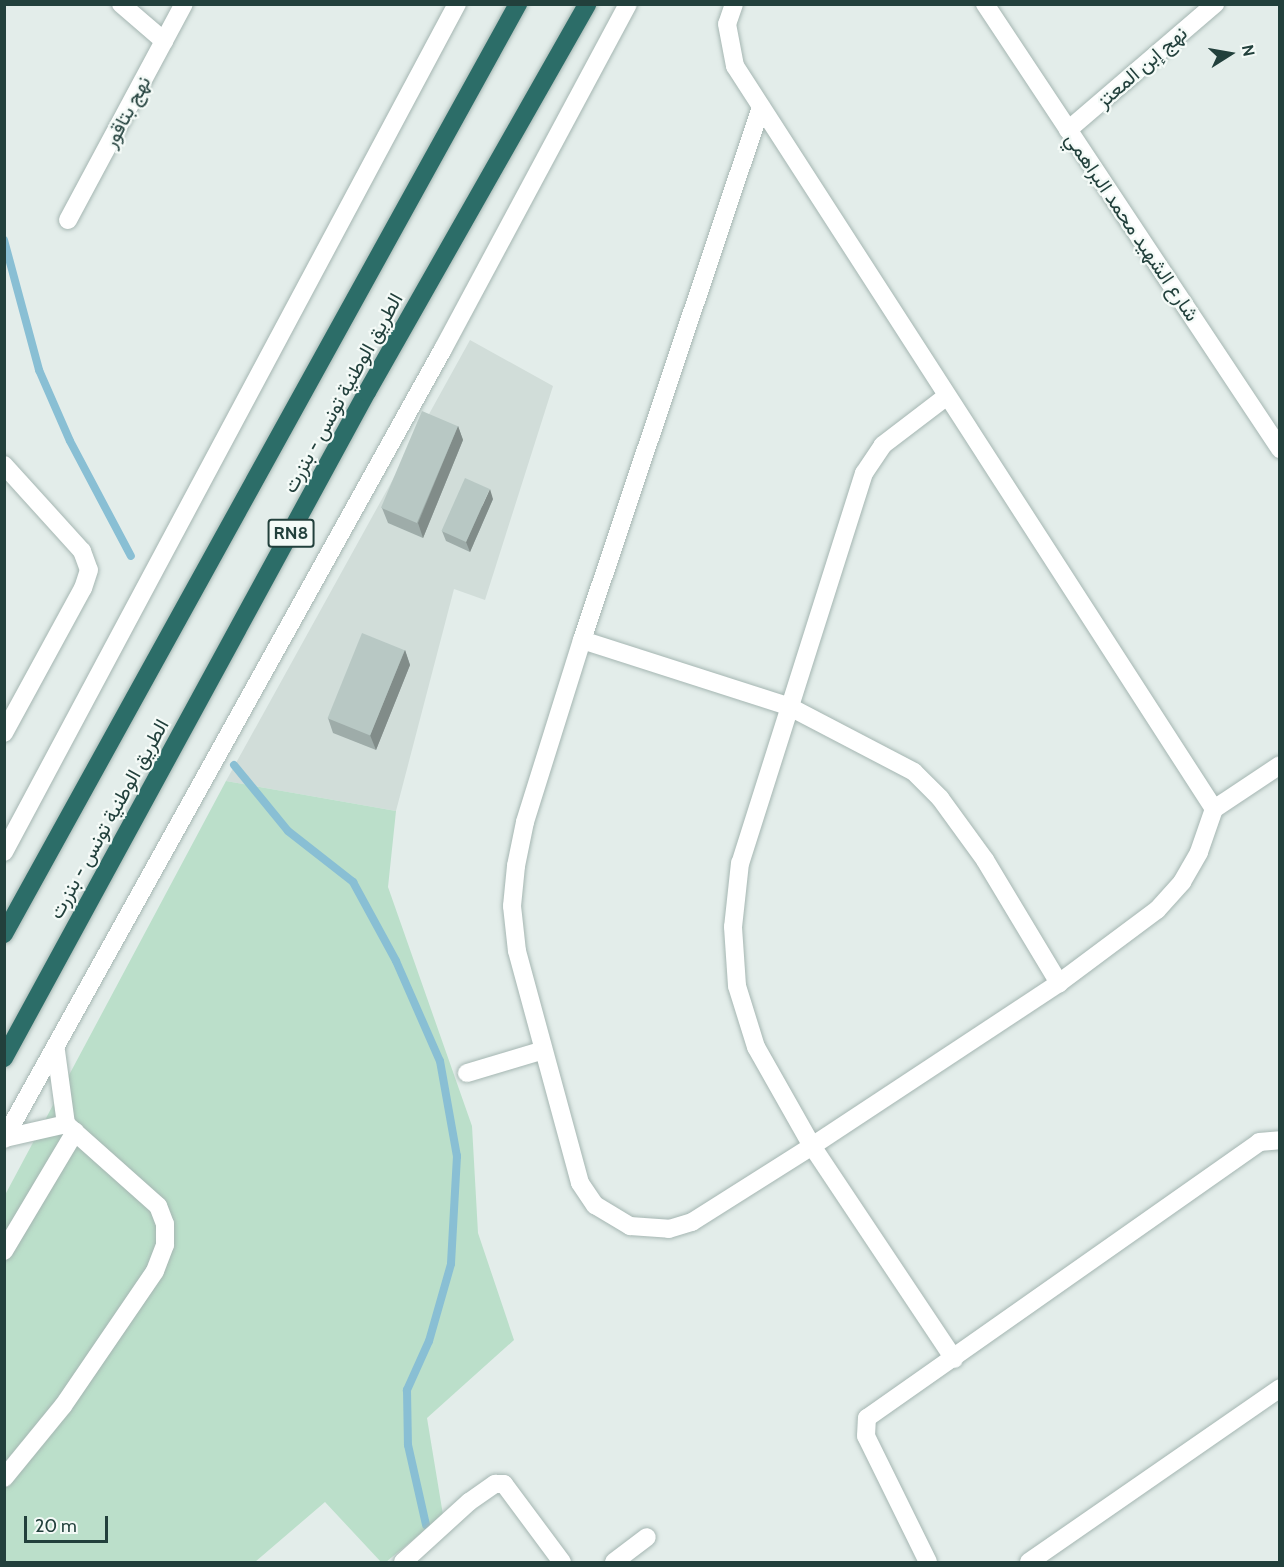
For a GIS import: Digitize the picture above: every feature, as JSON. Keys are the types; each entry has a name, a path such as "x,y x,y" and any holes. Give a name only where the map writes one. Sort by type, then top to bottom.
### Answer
{"highway":[{"name":"الطريق الوطنية تونس - بنزرت","path":"4,934 518,4"},
{"name":"الطريق الوطنية تونس - بنزرت","path":"4,1058 367,392 585,8"}],"street":[{"path":"121,4 164,41"},
{"name":"نهج بتاقور","path":"68,219 184,4"},
{"path":"4,852 457,4"},
{"path":"5,1138 56,1051 628,4"},
{"path":"734,4 727,24 728,45 735,66 1214,808"},
{"name":"شارع الشهيد محمد البراهمي","path":"985,4 1280,449"},
{"name":"نهج إبن المعتز","path":"1068,130 1215,4"},
{"path":"760,106 582,640 525,822 512,906 517,951 541,1051 580,1183 595,1204 630,1226 646,1230 692,1222 812,1146 1059,983 1157,910 1176,890 1199,852 1214,808 1280,765"},
{"path":"947,396 883,446 864,473 788,706 740,863 733,927 737,986 743,1014 756,1047 812,1146 954,1359"},
{"path":"4,465 82,551 89,570 4,733"},
{"path":"582,640 788,706 914,772 934,791 985,860 1059,983"},
{"path":"4,1478 63,1406 155,1271 165,1245 165,1224 158,1206 70,1128 56,1051"},
{"path":"467,1073 541,1051"},
{"path":"5,1138 70,1128"},
{"path":"4,1251 70,1128"},
{"path":"928,1563 864,1425 876,1411 954,1359 1259,1142 1280,1140"},
{"path":"1029,1563 1280,1388"},
{"path":"403,1563 469,1502 495,1484 504,1484 562,1563"},
{"path":"614,1563 647,1537"}],"shaded area":[{"path":"470,340 553,386 485,600 454,589 396,811 226,781"}],"green space":[{"path":"226,781 396,811 388,887 472,1126 478,1233 514,1340 427,1418 443,1515 386,1562 381,1562 325,1502 255,1562 5,1562 5,1195"}],"building":[{"path":"422,411 458,426 417,523 381,508"},
{"path":"465,478 490,489 466,542 441,531"},
{"path":"362,633 405,650 370,736 328,718"}],"waterway":[{"path":"4,240 39,370 70,441 131,556"},
{"path":"234,765 288,831 353,882 396,961 440,1061 457,1156 451,1264 429,1341 407,1390 408,1445 426,1525"}]}
